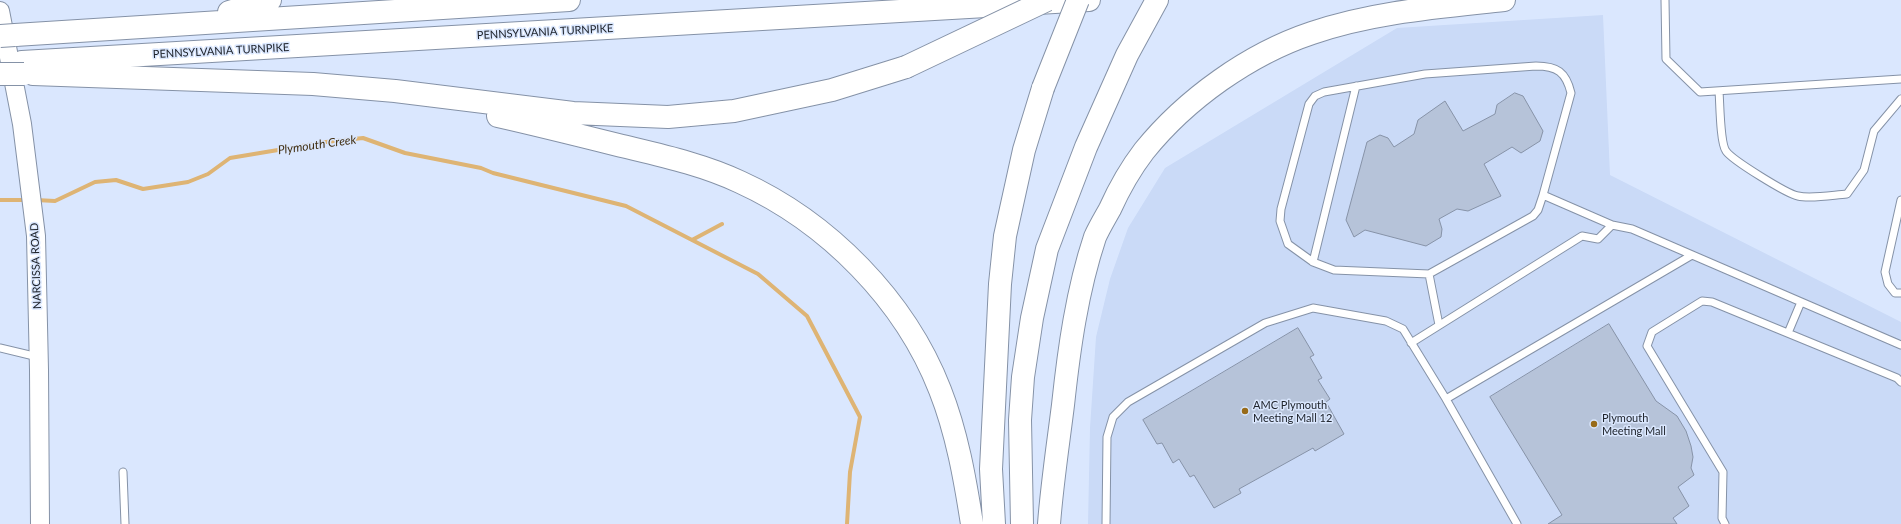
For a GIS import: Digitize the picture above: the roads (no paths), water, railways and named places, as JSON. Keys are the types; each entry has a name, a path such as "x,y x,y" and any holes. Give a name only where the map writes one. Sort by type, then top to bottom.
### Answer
{"highway":[{"path":"195,23 270,0"},
{"path":"8,35 568,0"},
{"path":"0,74 23,68 313,84 574,113 668,117 734,111 832,90 906,67 1047,0"},
{"path":"994,524 991,469 1000,284 1005,236 1024,150 1043,88 1066,0"},
{"path":"1043,88 1078,0"},
{"name":"PENNSYLVANIA TURNPIKE","path":"0,63 23,68 1089,0"},
{"path":"1022,524 1020,420 1023,377 1032,318 1047,249 1086,147 1127,55 1157,0"},
{"path":"1049,524 1069,354 1079,294 1096,236 1118,193 1144,152 1169,124 1199,98 1239,68 1280,46 1312,32 1361,20 1432,8 1504,0"},
{"path":"352,88 386,92 507,118 658,155 716,172 740,182 799,216 844,253 879,287 924,356 941,391 948,413 963,467 972,524"}],"street":[{"name":"NARCISSA ROAD","path":"0,11 22,124 34,210 36,236 40,524"}],"lane":[{"path":"1664,0 1666,59 1700,92 1901,79"},
{"path":"1542,66 1559,70 1568,79 1571,93 1543,195 1538,210 1533,216 1429,274 1334,270 1313,262 1288,244 1280,221 1281,209 1309,104 1315,96 1324,92 1424,74 1542,66"},
{"path":"1313,262 1356,86"},
{"path":"1719,91 1723,144 1726,152 1756,173 1786,191 1798,196 1847,194 1864,170 1874,131 1901,99"},
{"path":"1543,195 1612,225 1632,229 1901,345"},
{"path":"1901,200 1885,272 1888,284 1895,293 1901,293"},
{"path":"1411,343 1582,236 1598,239 1612,225"},
{"path":"1446,399 1692,255"},
{"path":"1429,274 1439,326"},
{"path":"1725,524 1722,518 1723,472 1647,346 1652,332 1702,301 1712,302 1898,378 1901,382"},
{"path":"1788,334 1801,302"},
{"path":"1106,524 1106,437 1113,417 1128,402 1265,323 1313,308 1386,321 1403,329 1446,399 1517,524"},
{"path":"0,348 38,357"},
{"path":"123,472 125,524"}],"waterway":[{"name":"Plymouth Creek","path":"36,200 55,201 95,182 116,180 143,189 188,182 208,174 230,158 326,142 363,138 405,153 481,168 493,173 626,206 758,274 807,316 860,417 850,472 847,524"},
{"name":"Plymouth Creek","path":"0,200 27,200"},
{"name":"Plymouth Creek","path":"692,240 722,224"}],"place":[{"name":"AMC Plymouth Meeting Mall 12","path":"1245,411"},
{"name":"Plymouth Meeting Mall","path":"1594,424"}]}
